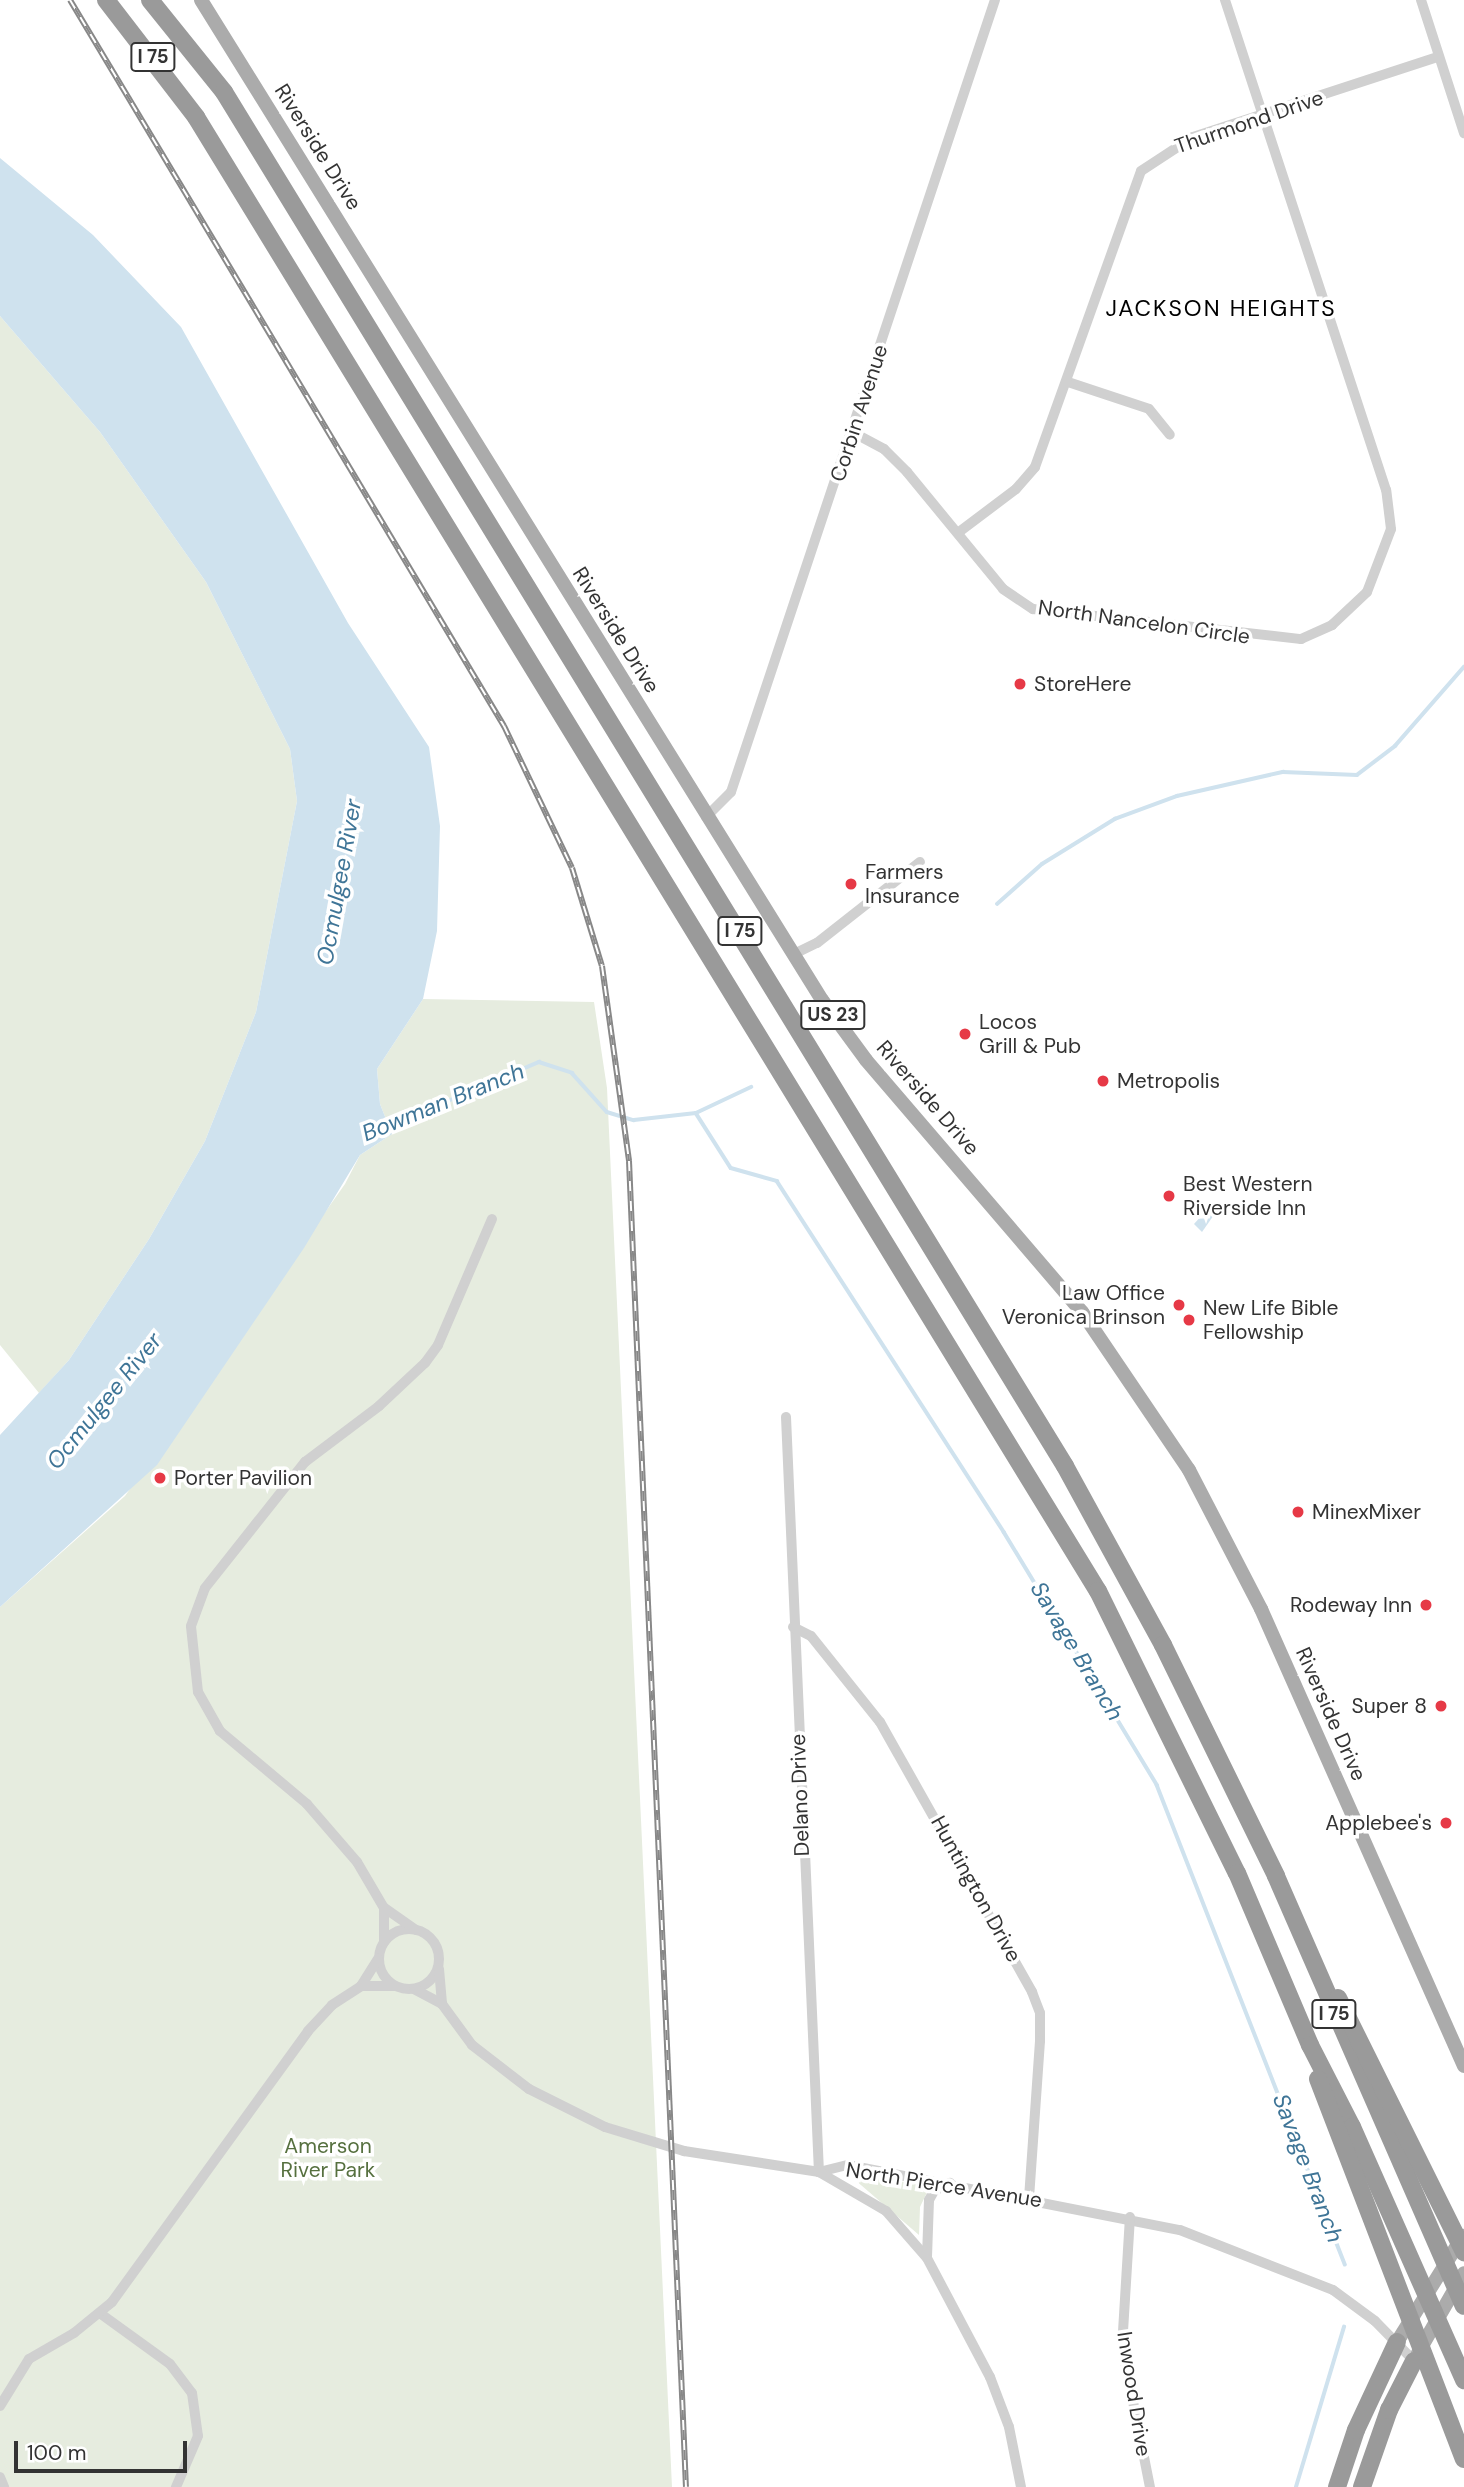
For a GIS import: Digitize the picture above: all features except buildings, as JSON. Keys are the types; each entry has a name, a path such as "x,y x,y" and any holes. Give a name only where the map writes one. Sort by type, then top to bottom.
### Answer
{"highway":[{"name":"I 75","path":"106,0 196,117 1042,1494 1173,1738 1237,1873 1310,2045 1352,2127 1416,2278 1464,2380"},
{"name":"I 75","path":"150,0 224,92 1065,1466 1163,1645 1300,1930 1464,2306"},
{"path":"1300,1930 1464,2252"},
{"path":"1310,2045 1327,2107 1464,2459"},
{"path":"1337,2487 1356,2430 1398,2342"},
{"path":"1362,2487 1389,2410 1414,2361"}],"main road":[{"name":"Riverside Drive","path":"201,0 706,817 794,954 866,1060 1082,1312 1189,1469 1261,1609 1459,2047 1464,2066"},
{"path":"1398,2342 1464,2235"},
{"path":"1414,2361 1464,2273"}],"street":[{"name":"Corbin Avenue","path":"706,817 731,792 854,433 995,0"},
{"path":"1225,0 1262,116"},
{"path":"1421,0 1464,133"},
{"name":"Thurmond Drive","path":"959,532 1016,489 1035,467 1068,382 1141,171 1193,137 1438,57"},
{"name":"North Nancelon Circle","path":"854,433 884,449 907,472 959,532 1003,589 1020,603 1077,617 1301,639 1332,625 1367,592 1391,529 1386,490 1262,116"},
{"path":"1068,382 1149,409 1170,435"},
{"path":"794,954 821,941 920,862"},
{"path":"442,2004 435,1943 384,1908 332,1830 220,1731 195,1683 191,1626 205,1588 305,1462 379,1406 425,1363 439,1345 492,1219"},
{"name":"Delano Drive","path":"786,1417 793,1627 819,2172"},
{"name":"Huntington Drive","path":"793,1627 811,1636 880,1722 1032,1992 1040,2014 1040,2041 1029,2197"},
{"path":"0,2406 29,2359 101,2314 308,2031 332,2005 361,1986 379,1959 384,1942 384,1908"},
{"path":"384,1942 393,1934 416,1930"},
{"path":"379,1959 385,1979 394,1986"},
{"path":"361,1986 414,1989 434,1977 439,1966"},
{"name":"North Pierce Avenue","path":"414,1989 442,2004 472,2045 505,2072 554,2104 593,2122 684,2151 819,2172 848,2165 1130,2217 1188,2233 1314,2280 1354,2303 1398,2342 1414,2361"},
{"path":"819,2172 886,2211 927,2258 994,2386 1009,2427 1021,2487"},
{"path":"927,2258 929,2200 934,2190 951,2183"},
{"name":"Inwood Drive","path":"1130,2217 1122,2346 1150,2487"},
{"path":"101,2314 170,2364 192,2393 198,2435 176,2487"},
{"path":"0,2477 4,2487"}],"green space":[{"path":"0,316 100,432 206,582 290,749 297,801 256,1012 205,1141 149,1239 69,1360 39,1393 0,1345"},
{"name":"Amerson River Park","path":"423,999 594,1002 607,1088 672,2487 0,2487 0,1607 125,1496 345,1184 360,1155 392,1134 380,1104 377,1069"},
{"path":"847,2173 930,2186 920,2207 919,2235"}],"water":[{"name":"Ocmulgee River","path":"0,158 93,235 181,327 348,623 429,747 440,826 437,931 423,999 377,1069 380,1104 392,1134 360,1155 304,1248 157,1465 0,1607 0,1435 69,1360 149,1239 205,1141 256,1012 297,801 290,749 206,582 100,432 0,316"},
{"path":"1210,1206 1216,1212 1202,1232 1194,1224"}],"waterway":[{"name":"Bowman Branch","path":"997,904 1042,864 1115,819 1177,796 1283,772 1357,775 1395,746 1464,667"},
{"name":"Bowman Branch","path":"385,1122 441,1104 539,1062 572,1073 607,1112 634,1120 696,1113 751,1087"},
{"name":"Savage Branch","path":"696,1113 731,1168 777,1181 1004,1532 1157,1785 1345,2264"},
{"name":"Savage Branch","path":"1296,2487 1344,2327"}],"railway":[{"path":"70,0 504,726 572,868 602,966 629,1161 686,2487"}],"place":[{"name":"StoreHere","path":"1020,684"},
{"name":"Farmers Insurance","path":"851,884"},
{"name":"Locos Grill & Pub","path":"965,1034"},
{"name":"Metropolis","path":"1103,1081"},
{"name":"Best Western Riverside Inn","path":"1169,1196"},
{"name":"Law Office Veronica Brinson","path":"1179,1305"},
{"name":"New Life Bible Fellowship","path":"1189,1320"},
{"name":"Porter Pavilion","path":"160,1478"},
{"name":"MinexMixer","path":"1298,1512"},
{"name":"Rodeway Inn","path":"1426,1605"},
{"name":"Super 8","path":"1441,1706"},
{"name":"Applebee's","path":"1446,1823"}],"district":[{"name":"JACKSON HEIGHTS","path":"1221,308"}]}
